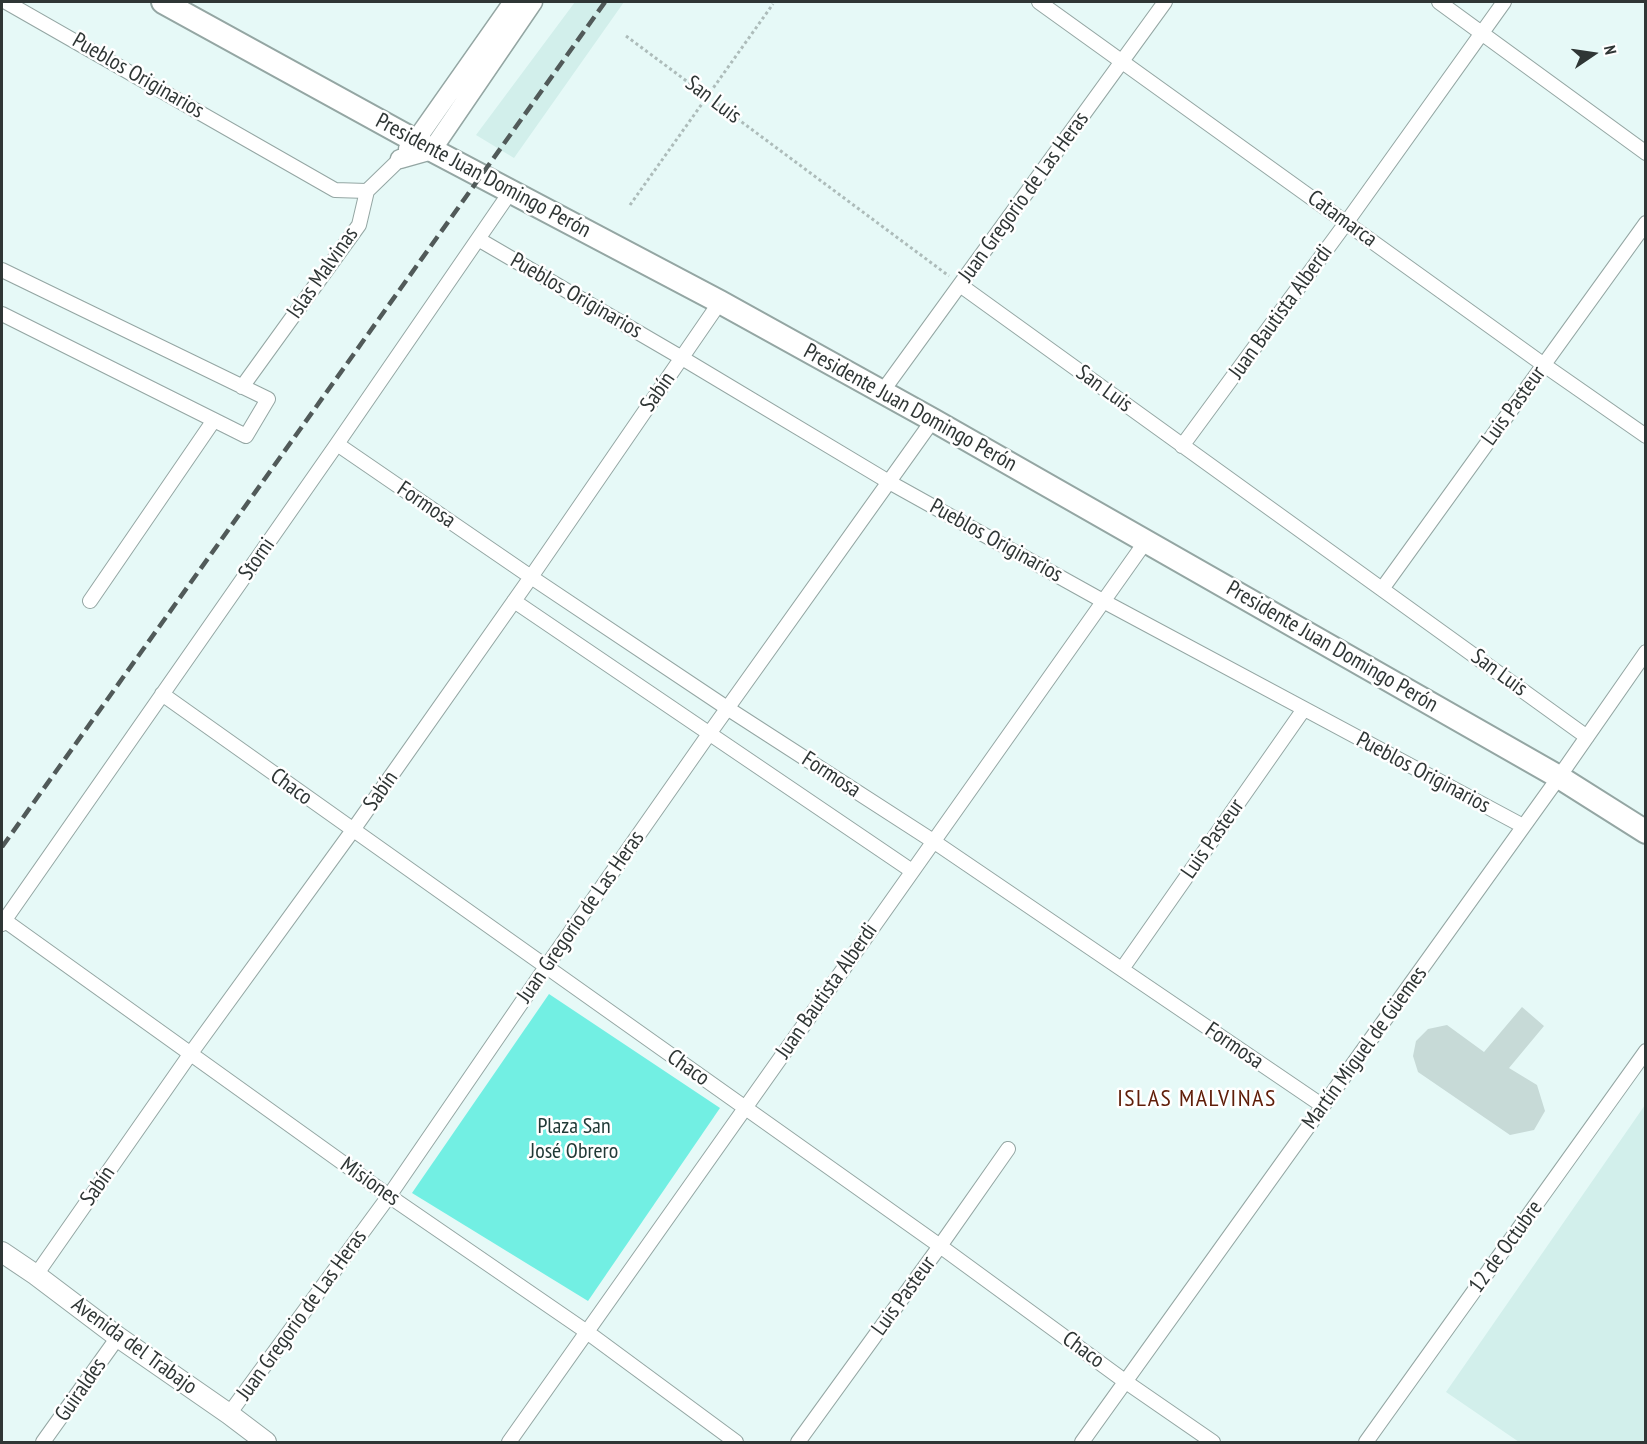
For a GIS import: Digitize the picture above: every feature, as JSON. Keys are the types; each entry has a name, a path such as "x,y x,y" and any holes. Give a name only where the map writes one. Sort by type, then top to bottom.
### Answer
{"main road":[{"name":"Presidente Juan Domingo Perón","path":"164,2 424,145 720,302 933,420 1559,777 1646,832"},
{"name":"Avenida del Trabajo","path":"2,1252 118,1337 229,1414 256,1440"}],"street":[{"name":"Pueblos Originarios","path":"6,2 335,190 367,191"},
{"path":"32,15 37,2"},
{"path":"424,145 513,2"},
{"path":"367,191 400,159 424,145 533,2"},
{"name":"Catamarca","path":"1039,2 1646,436"},
{"name":"Juan Gregorio de Las Heras","path":"882,392 1165,2"},
{"path":"1438,2 1646,153"},
{"name":"Juan Bautista Alberdi","path":"1182,446 1504,2"},
{"name":"Islas Malvinas","path":"242,387 358,225 367,191"},
{"name":"Storni","path":"3,922 511,191"},
{"name":"Luis Pasteur","path":"1382,589 1646,223"},
{"name":"Pueblos Originarios","path":"478,239 889,482 1103,601 1523,826"},
{"path":"2,270 268,399 246,436 2,314"},
{"name":"San Luis","path":"960,285 1587,737"},
{"name":"Sabín","path":"36,1275 191,1053 531,577 720,302"},
{"path":"90,601 214,420"},
{"name":"Juan Gregorio de Las Heras","path":"229,1414 389,1196 727,708 933,420"},
{"name":"Formosa","path":"337,444 727,708 933,841 1323,1106"},
{"name":"Juan Bautista Alberdi","path":"509,1443 1146,541"},
{"name":"Formosa","path":"514,601 912,871"},
{"name":"Martín Miguel de Güemes","path":"1082,1443 1646,652"},
{"name":"Chaco","path":"162,694 940,1246 1213,1443"},
{"name":"Luis Pasteur","path":"1122,969 1304,709"},
{"name":"Misiones","path":"3,922 191,1053 389,1196 587,1332 736,1443"},
{"name":"12 de Octubre","path":"1366,1443 1646,1051"},
{"name":"Luis Pasteur","path":"798,1443 1008,1149"},
{"name":"Guiraldes","path":"43,1443 118,1337"}],"path":[{"path":"630,206 773,4"},
{"name":"San Luis","path":"626,36 960,285"}],"shaded area":[{"path":"575,2 624,2 514,158 476,135"},
{"path":"1645,1105 1645,1442 1519,1442 1446,1392"}],"green space":[{"name":"Plaza San José Obrero","path":"549,994 720,1108 588,1301 412,1193"}],"building":[{"path":"1522,1007 1544,1026 1509,1068 1537,1085 1545,1111 1534,1130 1510,1135 1418,1072 1413,1056 1416,1041 1428,1029 1447,1025 1484,1052"}],"railway":[{"path":"2,847 605,2"}],"district":[{"name":"ISLAS MALVINAS","path":"1197,1099"}]}
